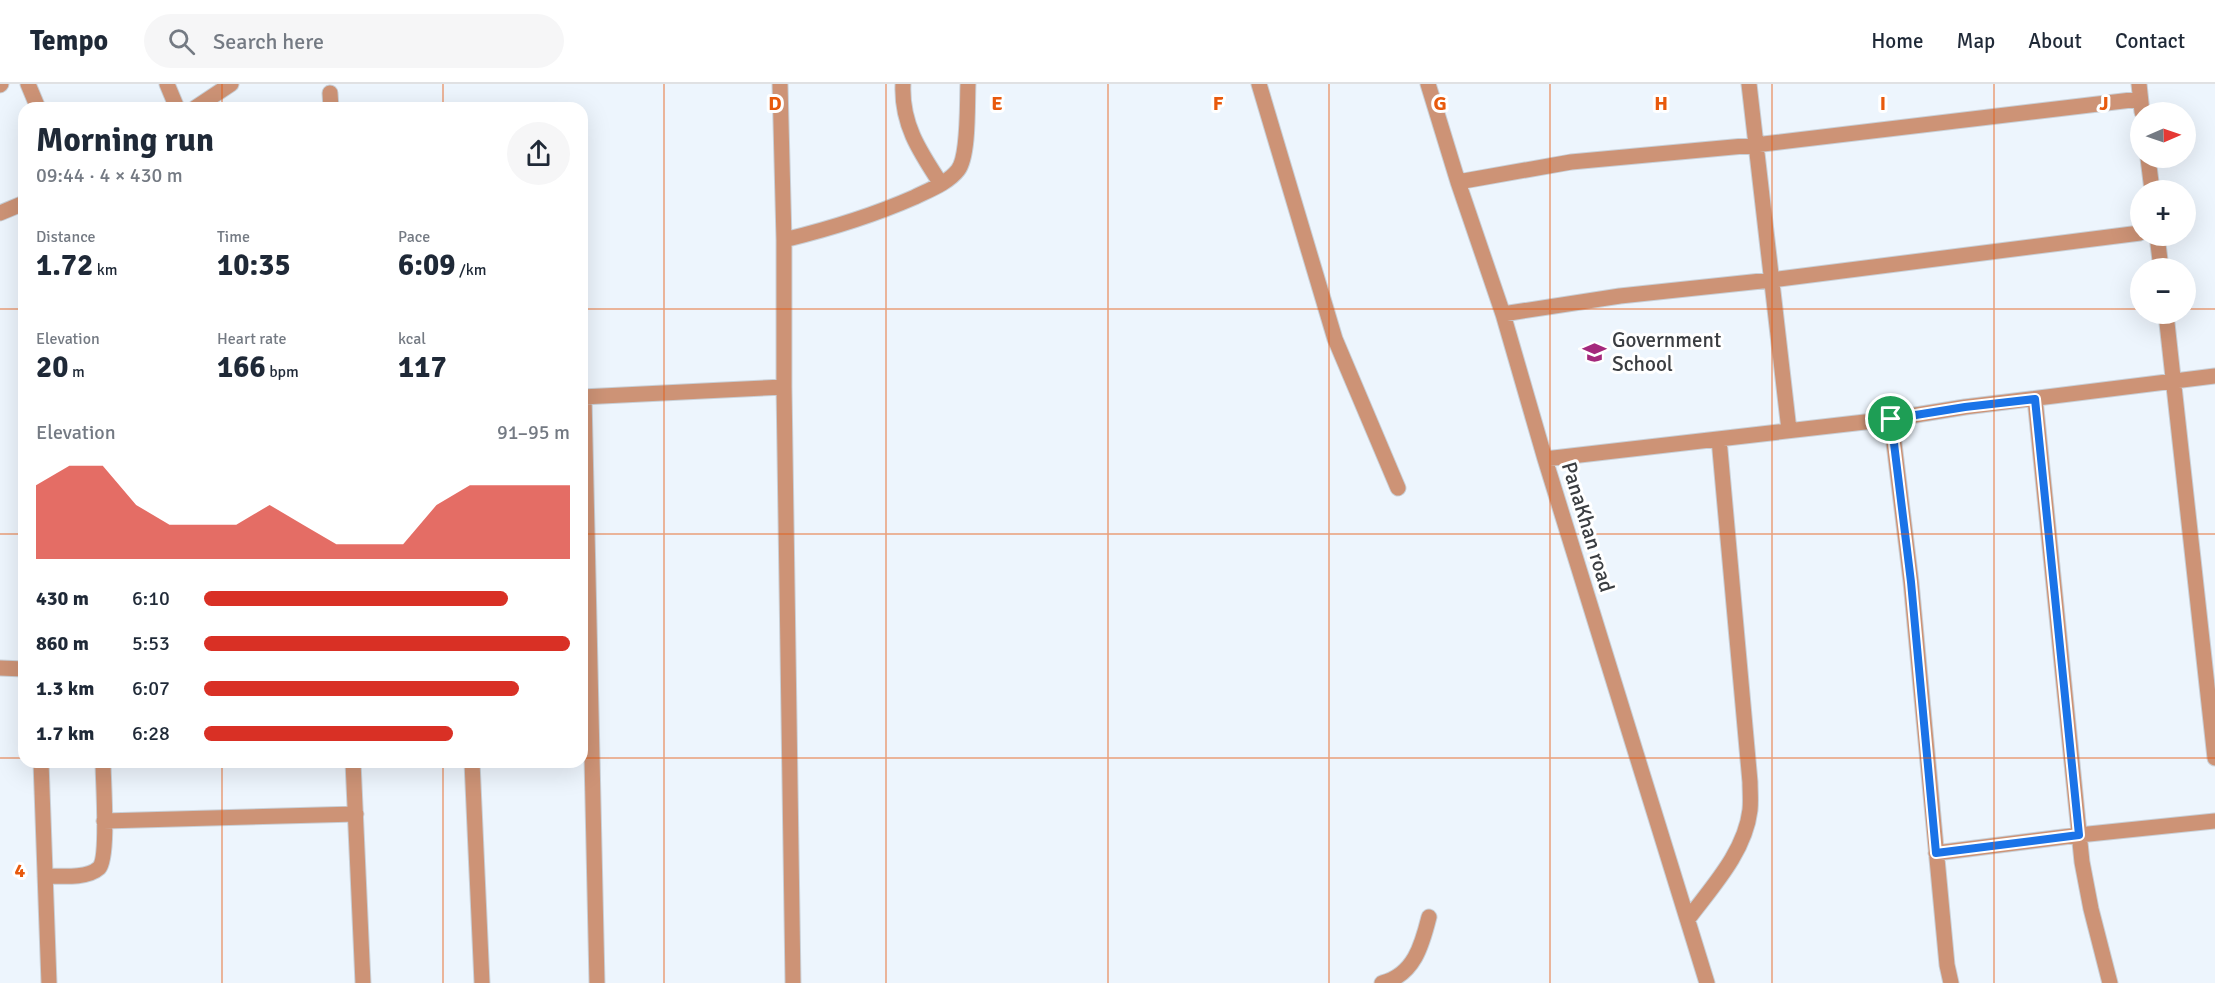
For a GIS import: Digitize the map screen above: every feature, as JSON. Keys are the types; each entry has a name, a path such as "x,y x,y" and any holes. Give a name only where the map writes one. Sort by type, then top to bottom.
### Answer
{"street":[{"path":"28,84 36,102"},
{"path":"167,84 174,102"},
{"path":"204,102 231,84"},
{"path":"780,84 793,983"},
{"path":"903,84 902,97 909,130 941,184"},
{"path":"784,240 843,225 891,208 941,184 957,170 962,160 968,84"},
{"path":"1258,84 1335,339 1398,488"},
{"name":"PanaKhan road","path":"1428,84 1458,182 1503,314 1545,459 1707,983"},
{"path":"1749,84 1789,430"},
{"path":"1458,182 1571,162 1755,145 2140,98"},
{"path":"0,213 18,206"},
{"path":"1503,314 1620,296 1771,280 2130,234"},
{"path":"2167,324 2215,758"},
{"path":"1545,459 1891,419 1965,407 2215,376"},
{"path":"588,397 784,387"},
{"path":"2035,399 2079,835 2091,909 2110,983"},
{"path":"1891,419 1911,582 1947,965 1951,983"},
{"path":"1688,919 1741,843 1750,811 1750,782 1719,439"},
{"path":"588,606 597,983"},
{"path":"0,668 18,669"},
{"path":"41,768 49,983"},
{"path":"45,876 89,873 99,868 103,861 103,768"},
{"path":"353,768 363,983"},
{"path":"472,768 482,983"},
{"path":"104,821 356,814"},
{"path":"1936,853 2215,821"},
{"path":"1383,983 1402,974 1412,963 1419,951 1429,917"}],"place":[{"name":"Government School","path":"1594,352"}],"route":[{"path":"2035,399 2079,835 1936,853 1911,582 1891,419 2035,399"}]}
